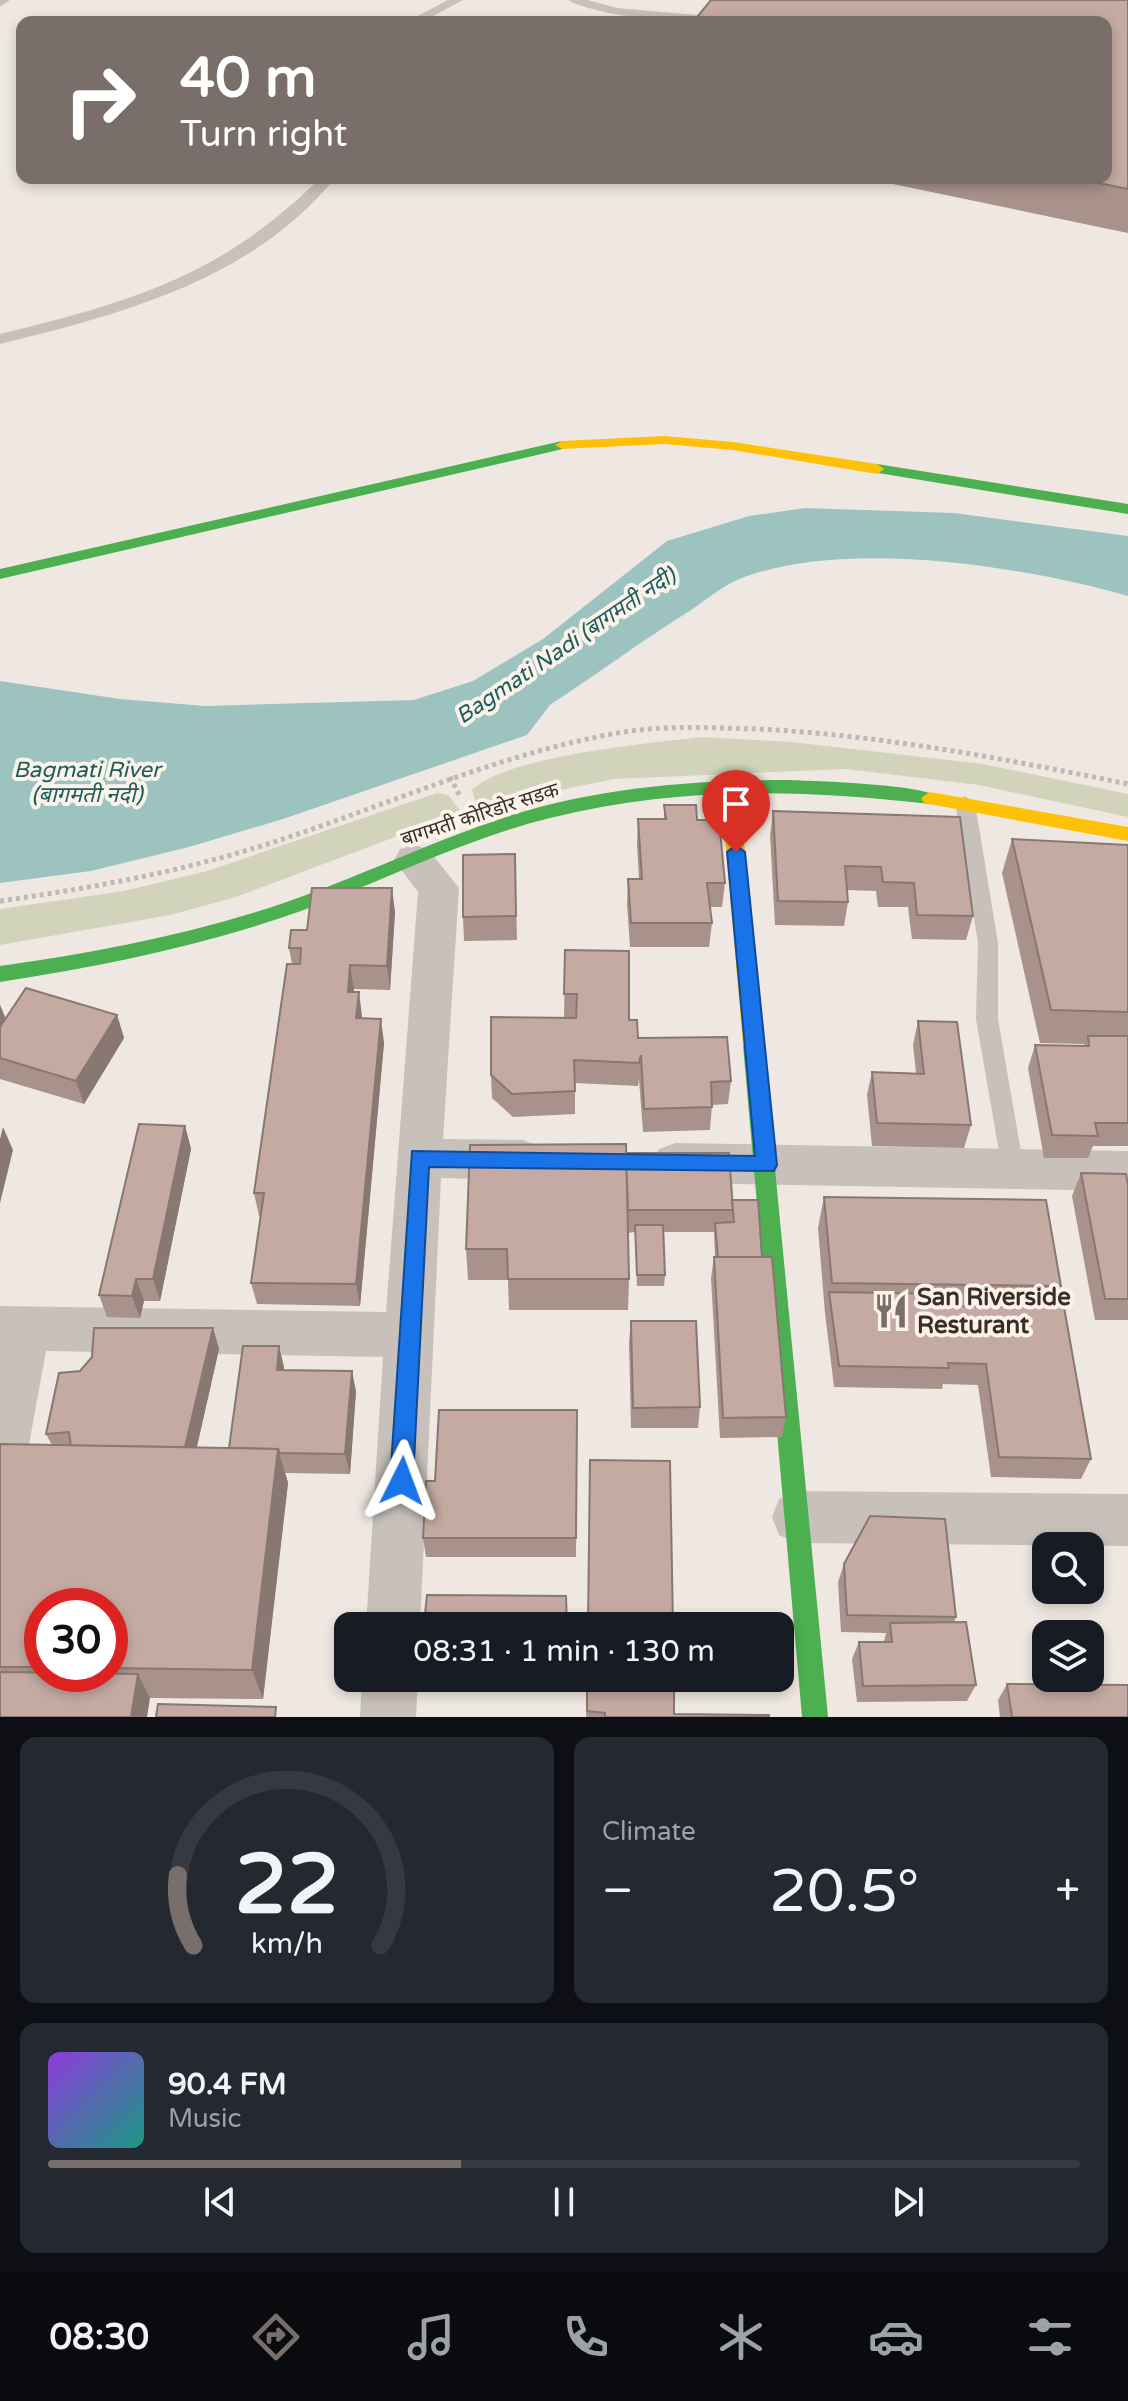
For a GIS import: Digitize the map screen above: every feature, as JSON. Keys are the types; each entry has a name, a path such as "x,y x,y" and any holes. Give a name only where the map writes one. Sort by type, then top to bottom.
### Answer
{"main road":[{"path":"0,574 480,462 560,445 611,440 664,440 733,446 1128,509"},
{"path":"730,789 767,1165 815,1717"},
{"name":"बागमती कोरिडोर सडक","path":"0,974 159,945 291,907 553,810 644,795 730,789 857,789 1033,812 1128,834"}],"street":[{"path":"394,1612 419,1158 439,888 414,860"},
{"path":"419,1158 561,1161"},
{"path":"640,1162 1128,1171"},
{"path":"0,1461 13,1328 410,1335"},
{"path":"798,1517 1128,1520"},
{"path":"388,1717 389,1692"}],"lane":[{"path":"424,16 457,0"},
{"path":"574,0 616,12 662,16"},
{"path":"0,339 94,316 163,294 201,277 283,224 322,184"},
{"path":"965,803 988,943 987,1019 1013,1169"}],"green space":[{"path":"702,737 792,742 983,764 1128,794 1128,817 979,785 846,769 614,779 477,807 472,790 490,778 546,760 616,747"},
{"path":"437,793 448,795 461,812 236,897 170,915 0,945 0,909 124,891 207,871"}],"water":[{"name":"Bagmati River (बागमती नदी)","path":"805,508 954,513 1128,536 1128,596 1037,575 932,561 878,558 827,560 779,567 737,580 719,590 550,705 527,735 283,819 189,847 91,871 0,883 0,681 120,699 205,706 414,700 473,681 543,639 667,541 749,516"}],"building":[{"path":"711,0 1128,0 1128,189 1103,184 1112,184 1112,16 698,16"},
{"path":"664,805 696,805 697,820 719,820 725,883 707,883 712,923 631,923 628,879 642,879 638,819 666,819"},
{"path":"773,811 960,817 973,916 917,915 914,883 883,882 881,867 845,866 848,902 778,901"},
{"path":"1012,839 1128,845 1128,1012 1051,1010"},
{"path":"515,854 516,916 463,917 463,855"},
{"path":"312,888 392,888 387,966 350,965 348,992 359,992 356,1018 381,1019 356,1284 251,1283 264,1193 254,1193 287,964 300,964 301,948 289,948 291,930 307,930"},
{"path":"565,950 629,951 629,1020 637,1020 638,1038 727,1037 731,1081 711,1082 712,1107 644,1109 641,1055 639,1063 574,1060 575,1091 512,1094 491,1075 491,1017 576,1018 577,994 564,994"},
{"path":"26,988 117,1015 76,1081 0,1058 0,1027"},
{"path":"918,1021 957,1022 971,1125 877,1123 872,1072 924,1074"},
{"path":"1088,1036 1128,1036 1128,1123 1095,1123 1098,1136 1052,1135 1035,1045 1089,1046"},
{"path":"139,1124 185,1126 153,1279 136,1279 132,1296 99,1295"},
{"path":"626,1144 629,1279 508,1279 507,1249 466,1249 470,1145"},
{"path":"626,1153 729,1153 733,1210 628,1210"},
{"path":"1081,1173 1126,1174 1128,1299 1105,1299"},
{"path":"824,1197 1046,1200 1061,1286 832,1283"},
{"path":"732,1200 758,1200 762,1257 718,1257 715,1223 734,1222"},
{"path":"635,1225 663,1225 665,1275 637,1275"},
{"path":"714,1257 772,1257 786,1417 723,1418"},
{"path":"829,1292 939,1294 941,1306 1064,1307 1091,1459 999,1457 986,1364 948,1363 949,1368 839,1366"},
{"path":"631,1321 696,1321 700,1407 633,1408"},
{"path":"94,1328 213,1328 185,1447 71,1446 69,1432 46,1434 59,1373 80,1371 92,1357"},
{"path":"243,1346 279,1346 277,1370 352,1371 345,1454 229,1448"},
{"path":"439,1410 577,1410 576,1538 423,1538 426,1481 435,1481"},
{"path":"0,1444 278,1449 252,1670 128,1668 128,1588 24,1588 24,1667 0,1667"},
{"path":"590,1460 670,1461 673,1612 588,1612"},
{"path":"870,1516 945,1519 956,1617 847,1615 844,1564"},
{"path":"427,1595 566,1596 567,1612 425,1612"},
{"path":"966,1622 976,1685 863,1686 859,1642 892,1642 890,1623"},
{"path":"0,1672 24,1672 24,1692 128,1692 128,1674 138,1674 131,1717 0,1717"},
{"path":"1007,1684 1032,1684 1032,1692 1104,1692 1104,1685 1128,1685 1128,1717 1012,1717"},
{"path":"587,1692 674,1692 674,1714 769,1717 605,1717 605,1713 587,1711"},
{"path":"158,1704 276,1707 275,1717 156,1717"}],"traffic: fast":[{"path":"0,574 562,445"},
{"path":"877,469 1128,509"},
{"path":"0,974 112,955 223,929 295,906 518,820 597,801 740,786 836,788 930,798"},
{"path":"753,1045 815,1717"}],"traffic: slow":[{"path":"562,445 664,440 733,446 877,469"},
{"path":"730,789 753,1045"},
{"path":"930,798 1128,834"}],"place":[{"name":"San Riverside Resturant","path":"891,1311"}],"route":[{"path":"402,1481 419,1158 767,1165 736,852"}],"water label":[{"name":"Bagmati Nadi (बागमती नदी)","path":"566,646"}]}
